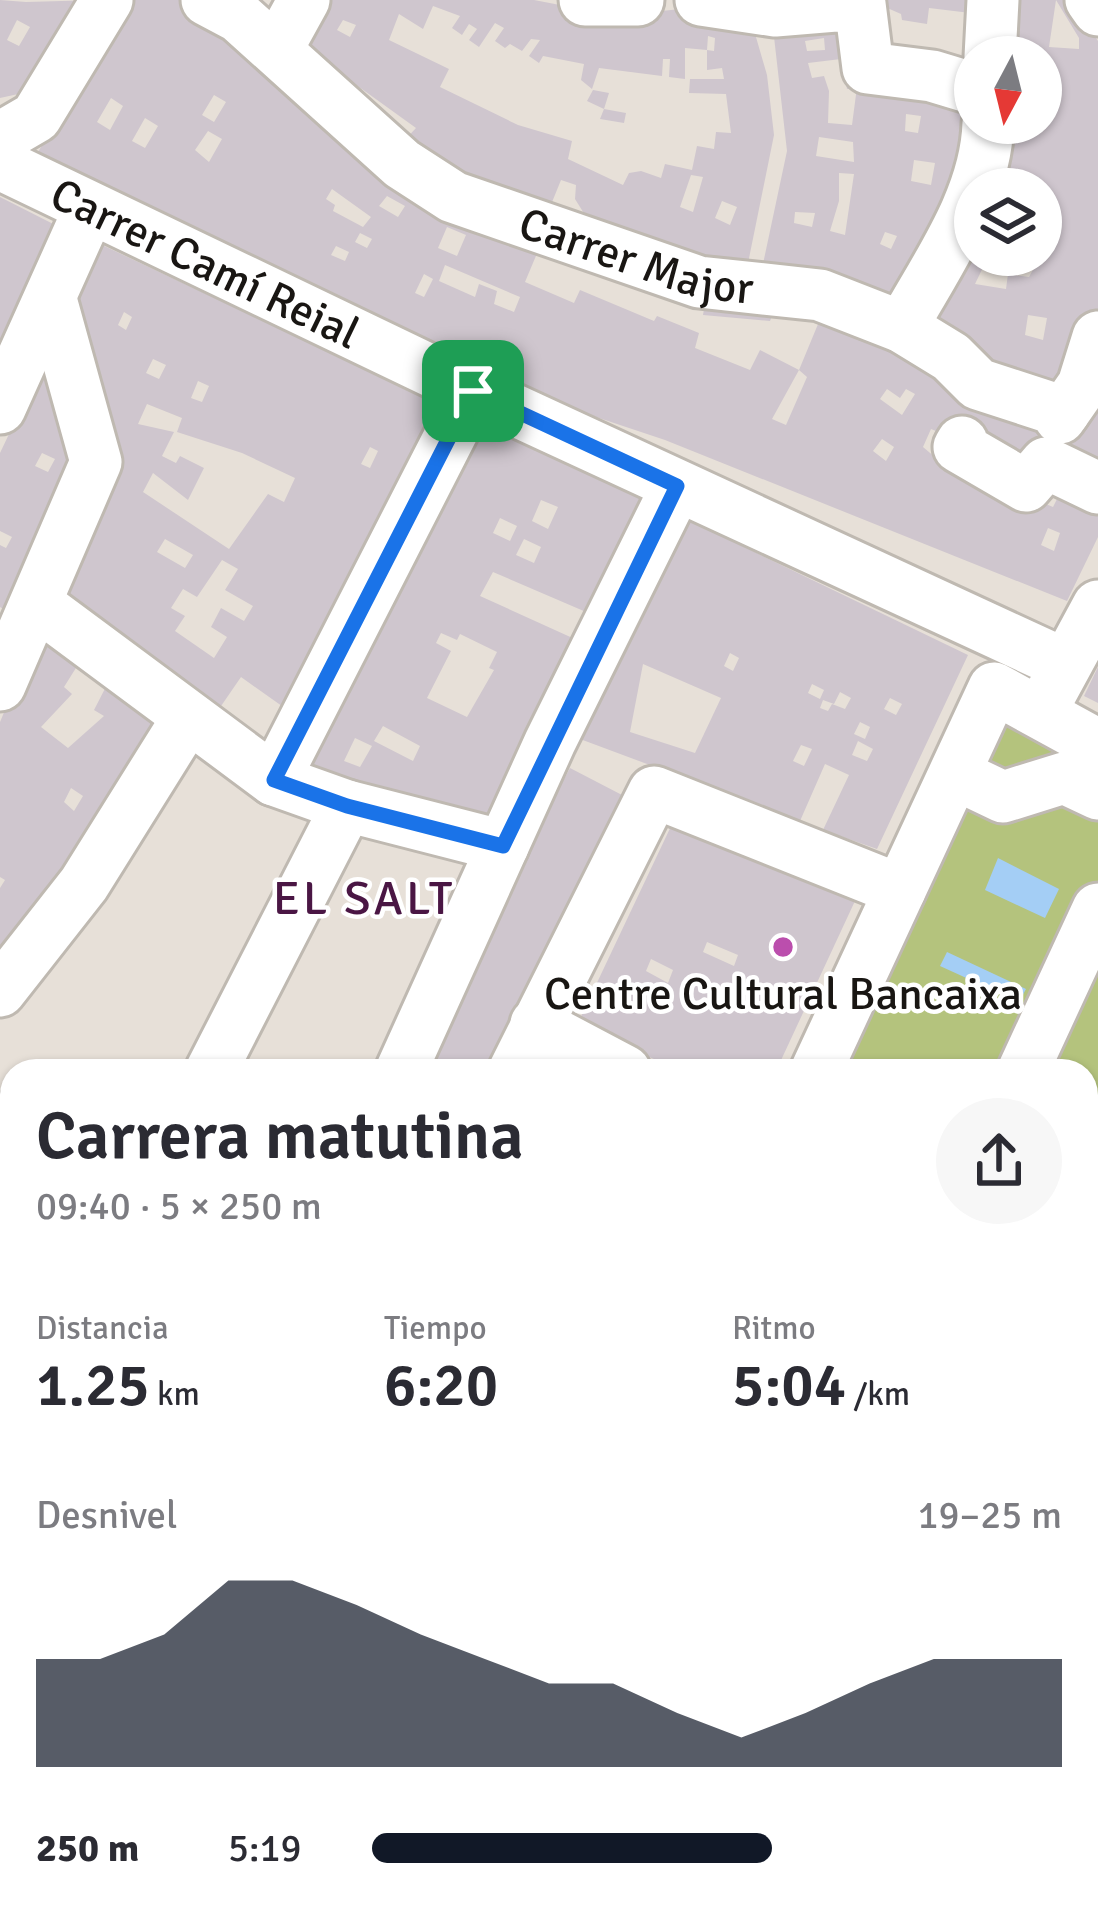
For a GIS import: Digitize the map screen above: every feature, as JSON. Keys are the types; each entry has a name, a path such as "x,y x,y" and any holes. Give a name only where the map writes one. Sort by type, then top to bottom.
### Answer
{"street":[{"path":"0,138 36,117 107,0"},
{"name":"Carrer Major","path":"207,0 239,17 402,164 453,197 699,282 820,295 902,327 951,357 978,384 1081,388"},
{"path":"277,50 304,0"},
{"path":"585,0 638,0"},
{"path":"700,0 775,11 860,4 868,68 954,83"},
{"path":"991,36 993,0"},
{"path":"1091,0 1098,10"},
{"path":"902,327 973,195 987,144"},
{"name":"Carrer Camí Reial","path":"0,164 473,391 1064,664"},
{"path":"0,408 89,210"},
{"path":"0,685 96,462 50,299"},
{"path":"274,780 473,391"},
{"path":"962,442 958,447 1026,485 1046,463 1098,488"},
{"path":"406,1059 503,846 677,486"},
{"path":"37,604 274,780 347,806 503,846"},
{"path":"1042,710 1098,606"},
{"path":"822,1059 994,688 1042,710 1098,745"},
{"path":"0,991 84,884 187,719"},
{"path":"957,775 1003,796 1064,778 1098,794"},
{"path":"520,1059 654,792 900,890"},
{"path":"217,1059 347,806"},
{"path":"1029,1059 1098,908"},
{"path":"536,1024 602,1059"}],"green space":[{"path":"995,712 1098,763 1098,1059 845,1059"}],"water":[{"path":"998,858 1059,889 1045,918 985,890"},
{"path":"947,952 1026,989 1019,1002 940,966"}],"building":[{"path":"0,0 98,0 41,89 0,98","holes":["17,20 30,27 19,46 7,40"]},
{"path":"129,0 193,0 546,232 525,282 574,303 580,290 654,321 657,316 699,333 695,348 750,370 760,350 799,370 828,300 949,366 1098,390 1098,462 1042,441 1033,470 931,429 923,447 936,458 1053,507 1061,491 1098,509 1098,537 1067,601 665,440 557,404 491,367 168,221 38,152","holes":["214,95 226,102 214,122 202,115","111,98 123,106 110,130 97,122","145,118 158,126 145,148 132,141","208,131 222,139 209,162 195,150","332,189 371,217 363,227 333,211 335,205 326,199","387,196 405,206 398,217 379,206","447,227 466,235 457,256 438,248","360,233 372,239 367,248 355,242","336,246 349,252 345,261 331,255","445,265 520,297 514,312 494,304 497,291 479,284 475,297 439,281","424,274 433,279 424,297 415,293","799,370 807,377 786,425 772,419","887,389 900,398 906,389 915,394 902,415 880,399","882,439 894,447 886,461 873,451","1048,528 1060,533 1054,551 1041,545"]},
{"path":"320,0 534,0 617,16 689,8 749,13 767,75 774,135 745,278 595,231 575,199 576,185 561,180 548,212 408,150 402,143 416,128 298,43","holes":["433,6 460,16 452,28 462,35 469,24 477,29 469,40 479,47 495,23 504,28 495,41 505,48 510,44 522,51 531,39 540,40 529,56 539,63 543,56 584,64 581,80 592,89 599,68 662,76 663,59 670,59 669,77 685,79 685,48 707,50 707,70 722,68 724,79 690,79 689,93 726,94 731,133 716,132 714,149 697,146 692,170 665,164 661,178 641,171 629,173 623,185 568,159 572,141 518,125 440,87 449,69 389,40 399,14 423,29","343,20 356,25 350,37 337,30","708,36 715,38 714,51 707,50","691,175 703,177 693,212 680,207","722,201 737,207 730,225 715,218"]},
{"path":"869,0 987,0 987,15 929,8 927,24 902,20 901,14"},
{"path":"1013,0 1056,0 1051,36 1005,36"},
{"path":"1056,0 1071,0 1098,41 1098,309 1079,370 1066,383 985,377 917,323 954,254 954,276 979,276 975,284 1006,289 1008,276 1062,276 1062,168 994,168 1000,144 1062,144 1062,48 1079,49 1079,38","holes":["1028,315 1047,318 1043,340 1025,335"]},
{"path":"822,20 944,88 954,99 954,144 967,144 958,168 954,168 954,180 907,308 849,279 811,271 760,278 787,151 773,28","holes":["824,38 825,50 807,51 805,41","841,59 847,89 857,87 852,125 828,123 829,91 824,76 812,78 808,63","906,114 921,116 918,133 905,131","819,137 853,142 854,162 816,156","914,160 935,163 931,185 911,181","839,173 854,174 845,235 830,231 839,201","795,212 815,213 812,227 794,223","885,232 897,236 891,249 880,244"]},
{"path":"593,90 609,93 604,109 587,101"},
{"path":"604,109 626,113 624,123 600,119"},
{"path":"0,197 69,232 0,393"},
{"path":"100,244 454,411 296,716 241,677 208,725 51,609 109,474 73,303","holes":["124,312 132,317 126,330 118,325","153,359 166,365 159,379 146,373","198,381 209,386 202,402 191,398","147,404 182,418 177,432 242,453 295,478 284,502 268,494 229,549 143,492 153,473 188,500 204,468 180,456 176,463 162,456 174,432 138,424","370,447 378,451 370,468 361,464","165,539 193,555 185,568 157,552","222,560 238,569 225,590 253,606 244,621 221,608 211,627 227,637 214,658 175,631 185,616 171,608 183,589 197,597"]},
{"path":"780,296 770,321 703,315 705,303"},
{"path":"40,369 62,374 62,440 78,448 20,620 0,607 0,545 6,548 12,537 0,531 0,453","holes":["42,453 55,459 48,472 35,466"]},
{"path":"475,419 655,504 600,618 493,572 480,596 588,645 499,837 371,784 363,800 293,778","holes":["541,500 558,507 548,529 532,521","500,518 517,526 510,541 493,533","524,539 541,547 534,563 516,555","441,633 457,640 460,634 497,652 489,668 494,670 467,717 427,698 451,651 436,643","383,726 420,746 413,761 374,741","355,738 372,746 360,767 344,761"]},
{"path":"684,518 968,655 877,849 823,830 849,775 825,764 800,821 580,739","holes":["730,653 739,658 733,671 724,666","643,664 721,698 695,753 630,732","812,684 824,690 820,699 808,693","840,692 851,698 845,709 832,704 828,711 820,708 823,700 834,704","890,698 902,704 896,715 884,709","860,722 870,727 865,739 854,734","858,741 873,749 867,761 852,755","801,745 812,749 804,766 793,761"]},
{"path":"43,620 86,652 64,687 72,694 41,727 68,748 104,716 94,710 113,673 171,717 0,974 0,888 5,880 0,877 0,722","holes":["71,788 83,796 74,811 64,802"]},
{"path":"1098,667 1098,703 1084,696"},
{"path":"570,768 622,795 501,1059 429,1059 511,877"},
{"path":"673,822 861,888 782,1059 654,1059 577,1025","holes":["707,942 738,955 734,966 703,952","651,959 673,970 668,983 646,971","711,988 727,995 720,1007 706,1002"]}],"place":[{"name":"Centre Cultural Bancaixa","path":"783,947"}],"district":[{"name":"EL SALT","path":"364,897"}],"route":[{"path":"473,391 677,486 503,846 347,806 274,780 473,391"}]}
